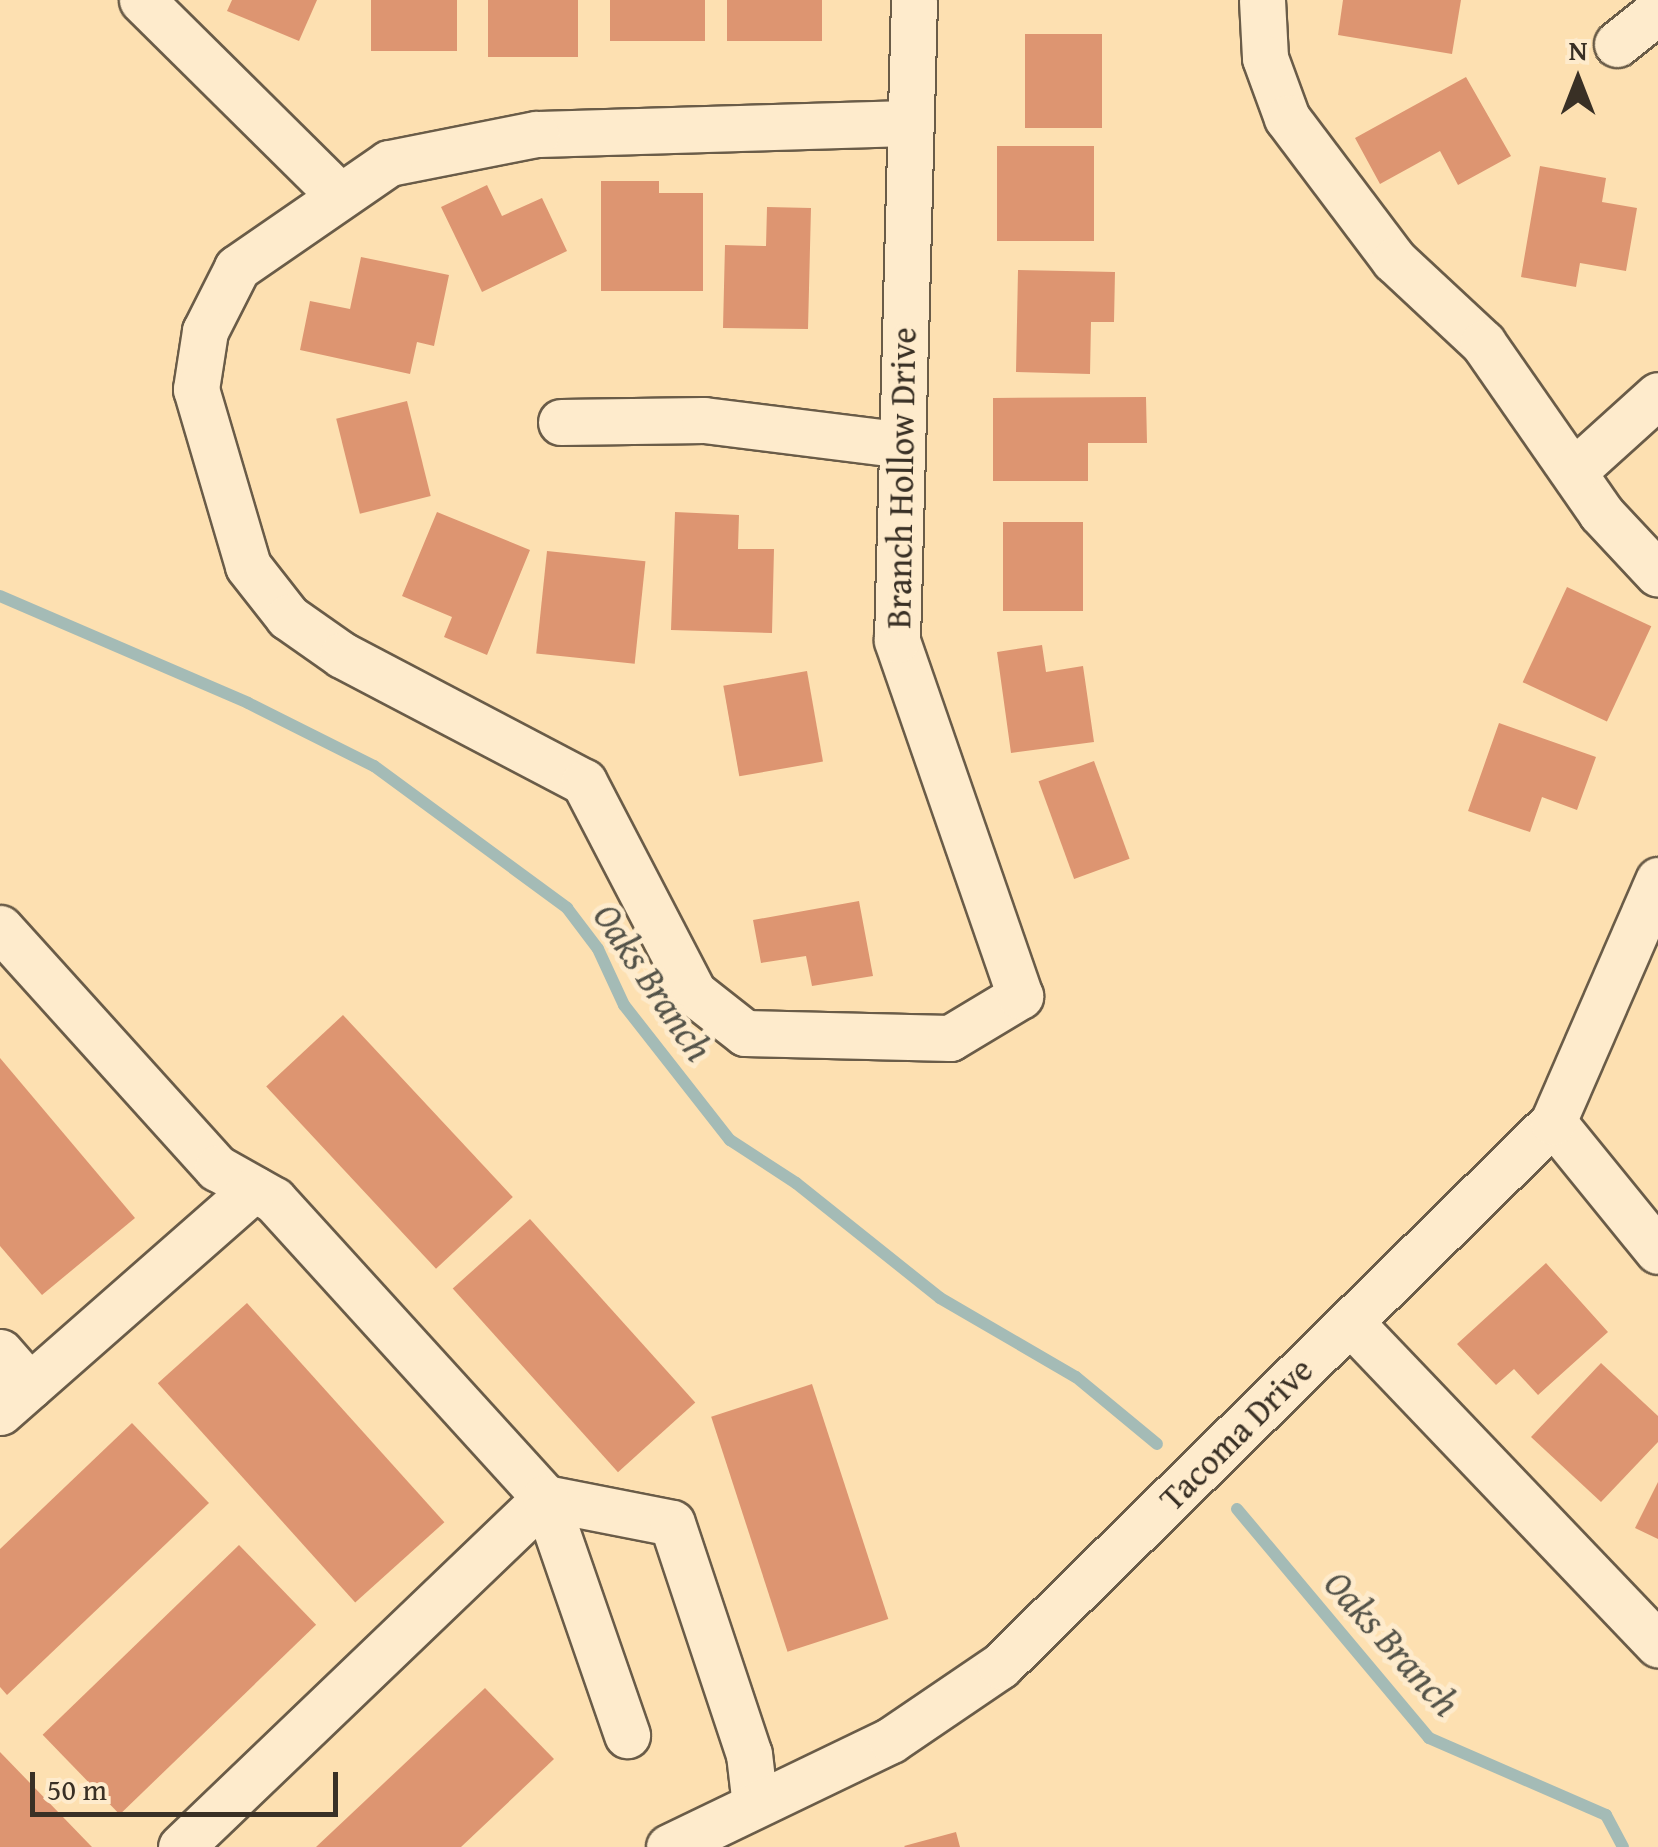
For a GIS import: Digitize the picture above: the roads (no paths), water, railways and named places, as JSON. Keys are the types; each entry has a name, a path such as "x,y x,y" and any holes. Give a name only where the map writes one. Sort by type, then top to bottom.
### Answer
{"street":[{"path":"142,0 338,194 389,163 536,134 910,123"},
{"name":"Branch Hollow Drive","path":"338,194 236,268 204,331 196,389 248,566 288,617 342,655 584,782 694,993 745,1033 950,1038 1020,996 897,640 898,444 914,0"},
{"path":"1262,0 1265,58 1287,118 1394,260 1482,343 1634,554 1658,574"},
{"path":"1617,44 1658,10"},
{"path":"1574,471 1658,395"},
{"path":"561,422 704,420 898,444"},
{"name":"Tacoma Drive","path":"669,1847 891,1740 1000,1666 1552,1122 1658,880"},
{"path":"0,928 217,1168 274,1200 545,1498 626,1735"},
{"path":"1552,1122 1658,1251"},
{"path":"0,1352 15,1399 254,1189"},
{"path":"1350,1322 1658,1644"},
{"path":"545,1498 672,1523 749,1754 755,1806"},
{"path":"182,1847 545,1498"}],"waterway":[{"name":"Oaks Branch","path":"0,596 248,703 374,766 567,908 598,949 624,1005 730,1140 796,1183 940,1298 1076,1377 1157,1444"},
{"name":"Oaks Branch","path":"1237,1509 1429,1738 1606,1815 1623,1847"}]}
